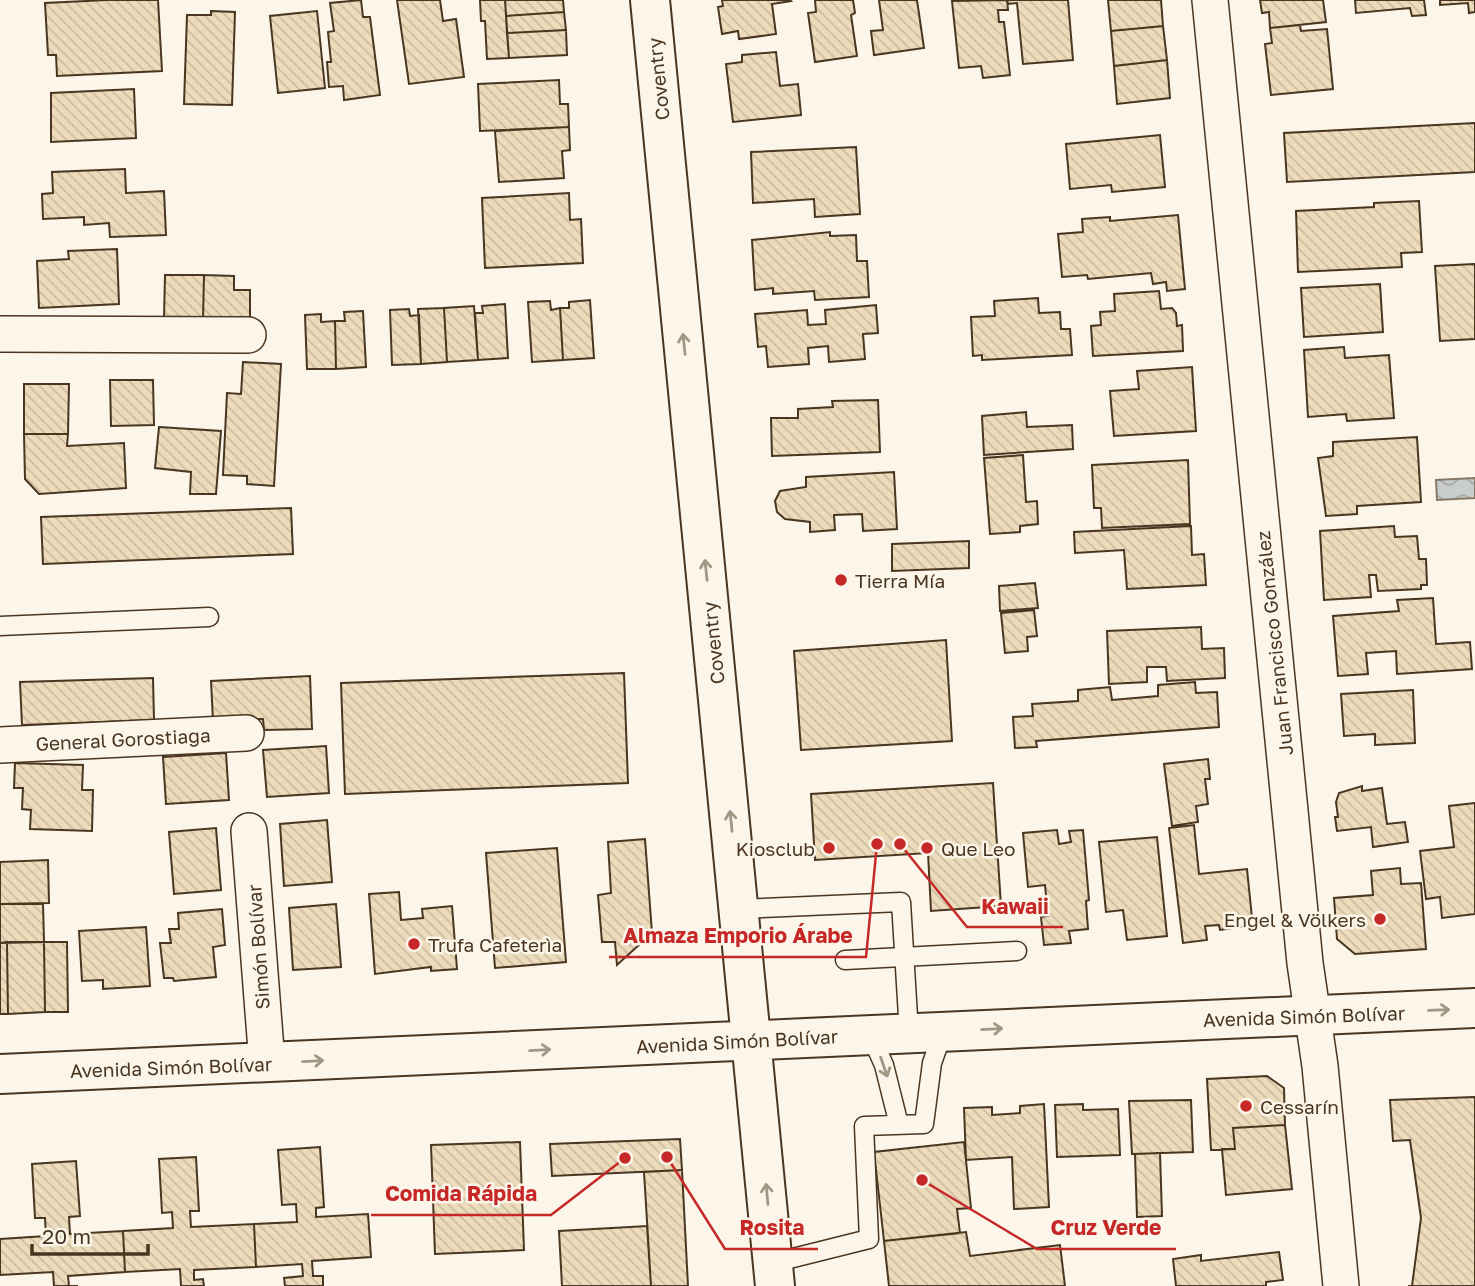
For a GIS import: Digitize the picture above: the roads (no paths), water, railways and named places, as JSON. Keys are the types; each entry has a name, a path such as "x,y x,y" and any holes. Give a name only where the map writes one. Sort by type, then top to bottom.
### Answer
{"street":[{"name":"Coventry","path":"650,0 774,1275"},
{"name":"Juan Francisco González","path":"1210,0 1341,1286"},
{"path":"0,334 248,335"},
{"name":"General Gorostiaga","path":"0,745 246,733"},
{"name":"Simón Bolívar","path":"249,831 267,1063"},
{"name":"Avenida Simón Bolívar","path":"0,1074 1475,1009"}],"lane":[{"path":"0,626 209,617"},
{"path":"739,909 901,902 904,957 926,1032 932,1063 924,1124 864,1126 869,1239 774,1275"},
{"path":"845,960 1017,951"},
{"path":"870,1034 884,1065 899,1125"}],"water":[{"path":"1475,478 1475,498 1437,500 1436,480"}],"place":[{"name":"Tierra Mía","path":"841,580"},
{"name":"Almaza Emporio Árabe","path":"877,844"},
{"name":"Kawaii","path":"900,844"},
{"name":"Kiosclub","path":"829,848"},
{"name":"Que Leo","path":"927,848"},
{"name":"Engel & Völkers","path":"1380,919"},
{"name":"Trufa Cafeterìa","path":"414,944"},
{"name":"Cessarín","path":"1246,1106"},
{"name":"Rosita","path":"667,1157"},
{"name":"Comida Rápida","path":"625,1158"},
{"name":"Cruz Verde","path":"922,1180"}]}
